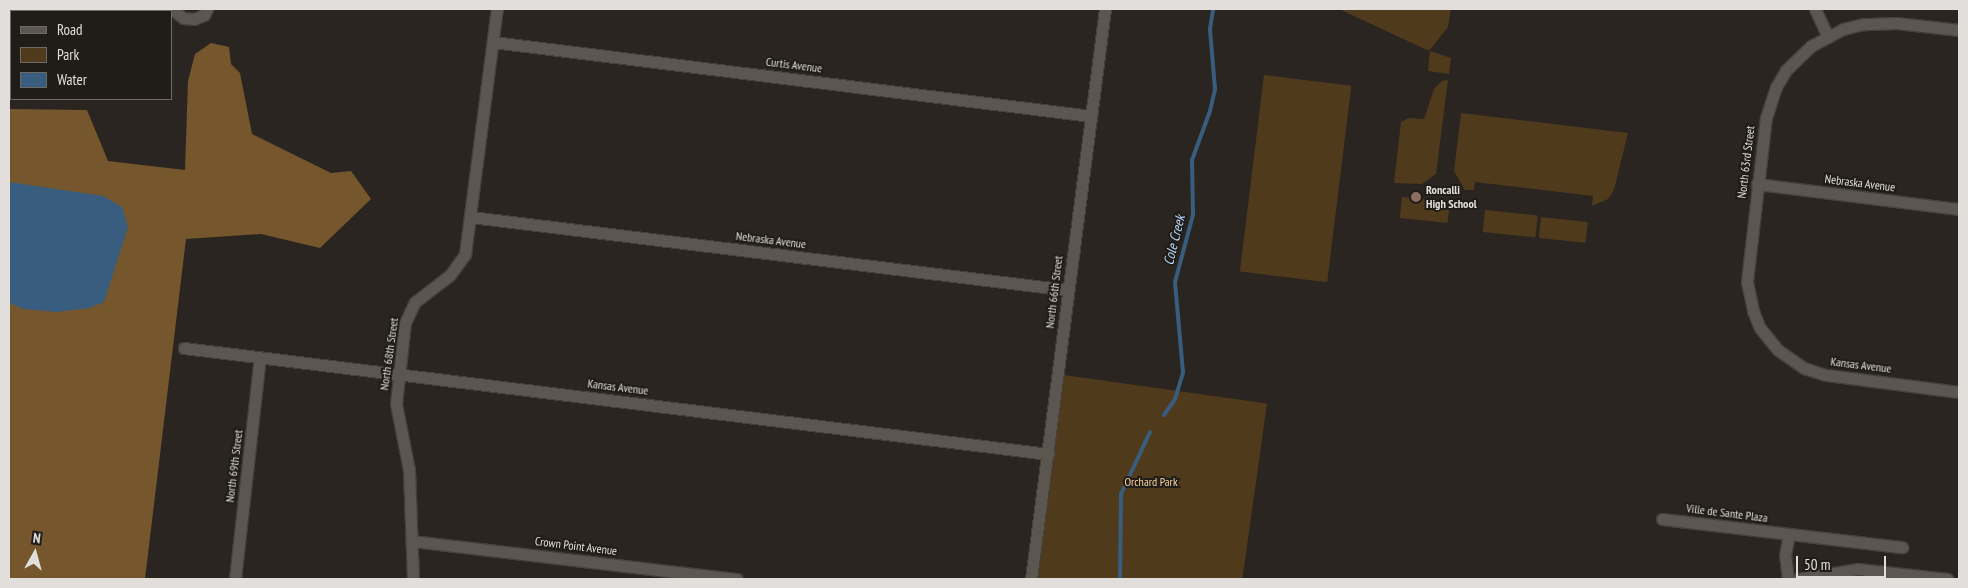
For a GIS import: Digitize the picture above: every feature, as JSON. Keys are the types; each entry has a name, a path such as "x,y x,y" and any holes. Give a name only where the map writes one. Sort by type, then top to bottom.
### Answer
{"street":[{"path":"172,9 183,18 194,19 204,15 207,9"},
{"name":"North 68th Street","path":"413,579 409,470 396,404 398,374 410,311 422,294 450,275 460,264 467,246 497,9"},
{"name":"North 66th Street","path":"1031,579 1105,9"},
{"path":"1815,9 1828,37 1843,29 1875,22 1959,30"},
{"name":"North 63rd Street","path":"1769,341 1756,319 1747,282 1766,117 1776,87 1798,57 1828,37"},
{"name":"Curtis Avenue","path":"493,42 1091,116"},
{"name":"Nebraska Avenue","path":"1757,184 1959,209"},
{"name":"Nebraska Avenue","path":"471,217 1068,290"},
{"name":"Kansas Avenue","path":"1769,341 1786,357 1814,372 1959,392"},
{"name":"Kansas Avenue","path":"184,348 1048,454"},
{"name":"North 69th Street","path":"235,579 260,357"},
{"name":"Ville de Sante Plaza","path":"1662,519 1902,548"},
{"path":"1788,579 1785,555 1789,534"},
{"name":"Crown Point Avenue","path":"412,541 737,579"},
{"path":"1798,579 1858,569 1947,579"}],"green space":[{"path":"1339,9 1451,9 1448,27 1429,51"},
{"path":"1430,51 1451,58 1449,74 1428,71"},
{"path":"1264,75 1351,86 1327,282 1240,272"},
{"path":"1448,80 1436,174 1422,184 1394,183 1401,122 1409,118 1424,119 1434,89 1442,81"},
{"path":"1461,113 1628,133 1614,190 1608,199 1592,206 1593,196 1475,182 1474,190 1465,190 1454,171"},
{"path":"1402,197 1450,202 1448,223 1400,218"},
{"path":"1485,210 1538,216 1535,237 1483,232"},
{"path":"1541,217 1588,222 1586,243 1539,238"},
{"name":"Orchard Park","path":"1064,375 1267,404 1242,579 1035,579"}],"shaded area":[{"path":"211,43 229,47 231,64 240,73 252,134 331,173 351,171 371,199 320,248 261,234 186,239 145,579 9,579 9,109 87,110 108,161 185,170 188,81 195,54"}],"water":[{"path":"9,182 103,196 122,207 128,227 104,302 89,308 56,312 24,309 9,303"}],"waterway":[{"name":"Cole Creek","path":"1164,415 1175,399 1183,372 1175,282 1193,215 1192,160 1210,111 1215,89 1210,29 1213,9"},
{"name":"Cole Creek","path":"1120,579 1121,494 1150,432"}],"place":[{"name":"Roncalli High School","path":"1416,197"}]}
